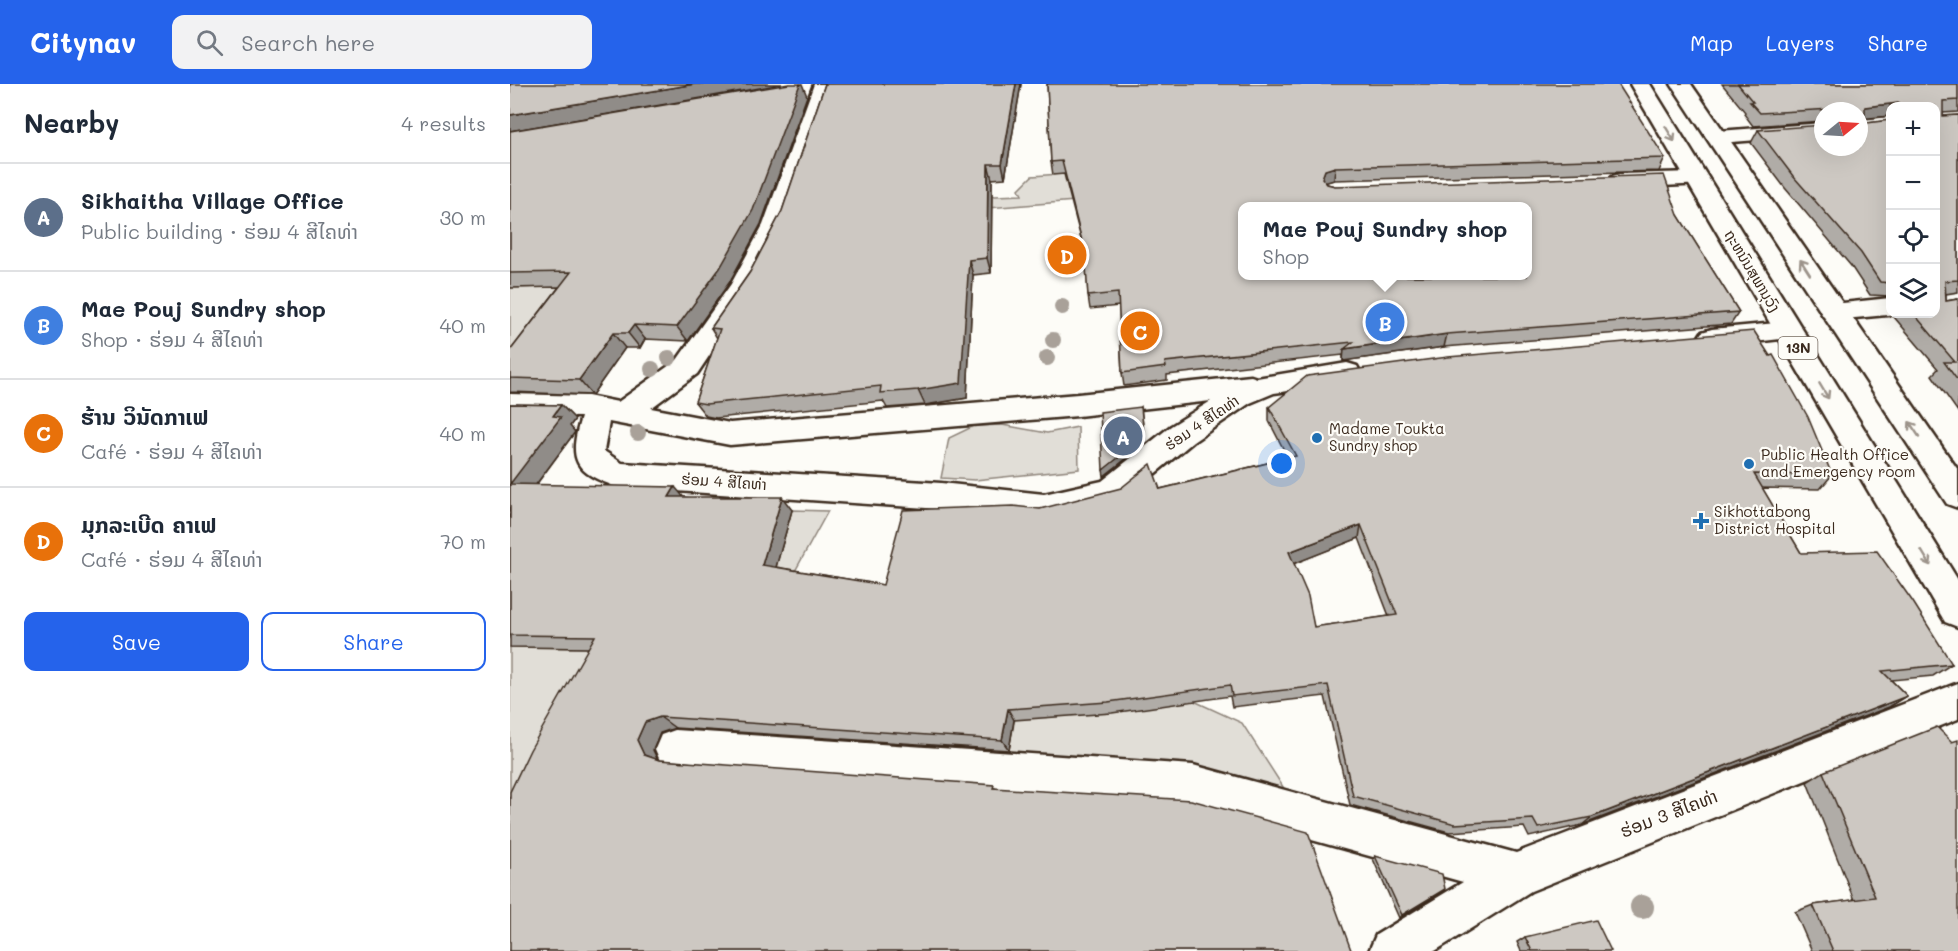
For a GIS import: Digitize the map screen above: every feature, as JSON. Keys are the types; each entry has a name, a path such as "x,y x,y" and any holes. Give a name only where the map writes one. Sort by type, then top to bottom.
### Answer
{"main road":[{"name":"ຖະຫນົນສຸພານຸວົງ","path":"1640,84 1958,611"},
{"path":"1681,84 1719,137 1958,495"},
{"path":"798,90 826,85"},
{"path":"622,414 687,367 743,286 775,225 826,85"},
{"path":"1719,137 1814,130"},
{"path":"1602,181 1696,179"},
{"path":"1833,311 1886,307"},
{"path":"1681,340 1788,331"},
{"name":"ຮ່ອມ 4 ສີໄຄທ່າ","path":"588,407 597,412 588,445 591,457 596,466 618,475 942,496 1044,507 1112,491 1182,434 1240,396 1269,384 1374,369"},
{"path":"510,405 588,407 730,434 1078,405 1269,384"},
{"name":"ຮ່ອມ 3 ສີໄຄທ່າ","path":"1392,951 1516,875 1958,701"},
{"path":"675,749 1192,786 1516,875"}],"shaded area":[{"path":"1074,173 1075,201 873,217 979,194 1022,195 1019,189 1032,176"},
{"path":"582,286 510,385 510,288"},
{"path":"1002,425 1047,433 1078,427 1079,469 975,480 941,478 949,438 974,426"},
{"path":"792,510 828,511 709,728 583,700 510,830 510,647 608,648 780,553"},
{"path":"1194,701 1242,723 1285,790 1210,775 1008,754 1015,718"}],"building":[{"path":"510,84 695,84 510,115"},
{"path":"800,84 753,210 720,268 677,327 634,325 628,333 613,333 579,380 510,378 510,351 571,272 510,273 510,131"},
{"path":"825,84 1016,84 1002,164 988,164 987,258 969,260 961,383 880,393 881,386 706,404 695,402 720,329 711,328 750,272 782,211"},
{"path":"1047,84 1618,84 1665,158 1335,167 1325,170 1322,178 1327,184 1335,186 1664,175 1678,215 1739,312 1447,334 1344,349 1353,342 1165,362 1166,367 1122,373 1118,293 1088,296 1085,253 1062,161 1051,162"},
{"path":"1738,84 1958,84 1958,100 1943,101 1943,116 1958,115 1958,280 1945,281 1946,301 1958,299 1958,381 1944,362 1955,362 1917,318 1940,318 1940,102 1886,102 1886,104 1868,107 1868,102 1814,102 1814,110 1760,113 1750,102 1753,102"},
{"path":"1886,121 1886,283 1880,282 1861,253 1793,176 1758,130 1814,126 1814,156 1868,156 1868,123"},
{"path":"1754,331 1770,356 1773,355 1808,417 1832,475 1754,474 1801,553 1877,551 1952,664 1882,671 1907,696 1592,817 1538,828 1533,819 1455,824 1353,796 1328,685 1232,696 1230,685 1108,702 1008,709 1002,740 660,717 645,722 637,740 644,755 659,760 994,785 993,788 1191,800 1308,832 1351,950 510,951 510,792 530,750 595,636 510,635 510,484 675,487 669,497 782,497 762,565 883,585 903,510 1013,506 1040,509 1121,488 1151,464 1160,489 1296,456 1269,407 1307,376 1448,357","holes":["1361,525 1397,615 1314,627 1308,596 1289,552"]},
{"path":"510,404 561,405 553,416 561,417 510,484"},
{"path":"1141,407 1144,437 1103,470 1100,412"},
{"path":"1937,727 1952,742 1958,740 1958,951 1833,951 1813,905 1875,897 1823,772"},
{"path":"1375,856 1442,874 1445,889 1402,915"},
{"path":"1596,920 1611,951 1532,951 1525,937"}],"place":[{"name":"ມຸກລະເບີດ ຄາເຟ","path":"1067,255"},
{"name":"Mae Pouj Sundry shop","path":"1385,322"},
{"name":"ຮ້ານ ວິນັດກາເຟ","path":"1140,331"},
{"name":"Sikhaitha Village Office","path":"1123,436"},
{"name":"Madame Toukta Sundry shop","path":"1317,438"},
{"name":"Public Health Office and Emergency room","path":"1749,464"},
{"name":"Sikhottabong District Hospital","path":"1701,521"}]}
